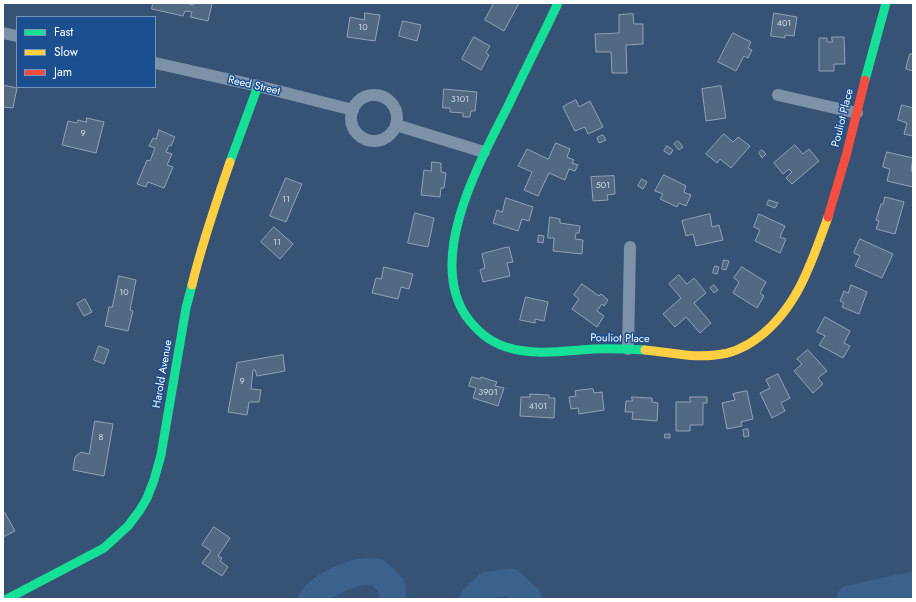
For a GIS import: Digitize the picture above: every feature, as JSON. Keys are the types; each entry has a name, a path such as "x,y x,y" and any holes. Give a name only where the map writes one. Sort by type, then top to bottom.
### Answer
{"street":[{"name":"Pouliot Place","path":"558,3 484,152 464,206 453,241 451,255 452,281 456,296 467,319 481,334 505,347 534,352 628,349 684,356 721,355 741,347 773,325 789,306 808,271 846,161 878,28 886,3"},
{"path":"3,33 16,36"},
{"name":"Reed Street","path":"156,63 258,86 353,110"},
{"name":"Harold Avenue","path":"7,599 87,558 109,544 133,521 150,492 161,454 186,308 199,256 215,205 258,86"},
{"path":"373,95 382,96 395,108 397,116 396,125 391,133 384,138 376,140 367,139 362,137 354,128 352,119 353,110 357,103 364,97 373,95"},
{"path":"778,95 857,113"},
{"path":"396,125 484,152"},
{"path":"628,349 630,247"}],"building":[{"path":"153,3 186,3 193,5 193,3 212,4 208,21 190,17 192,12 185,11 183,16 152,9"},
{"path":"494,3 519,3 504,31 485,20"},
{"path":"365,13 380,15 375,41 347,37 350,17 364,20"},
{"path":"774,13 797,17 794,36 785,35 785,38 771,36"},
{"path":"633,14 634,24 643,24 643,44 626,45 627,73 612,73 611,52 596,52 595,34 619,33 619,15"},
{"path":"403,21 421,25 417,41 399,36"},
{"path":"733,33 751,42 748,48 752,50 748,58 744,56 736,71 718,62"},
{"path":"474,37 490,46 486,53 489,55 481,70 462,59"},
{"path":"832,37 844,37 845,64 834,64 834,71 819,71 819,38 827,38 827,42 832,42"},
{"path":"910,54 913,54 913,71 906,69"},
{"path":"3,85 17,88 13,108 3,107"},
{"path":"721,86 726,118 706,121 702,89"},
{"path":"444,89 477,92 475,111 471,111 470,117 463,117 463,113 450,112 450,108 443,108"},
{"path":"576,100 579,107 590,101 603,127 588,134 585,127 575,131 563,107"},
{"path":"902,105 913,108 913,136 904,134 907,123 898,120"},
{"path":"87,118 104,122 96,153 62,145 68,121 77,123 78,120 86,122"},
{"path":"159,130 175,137 171,146 169,145 166,152 172,154 167,165 173,167 164,188 148,182 146,187 137,184 147,160 150,161 155,148 149,146 153,138 156,139"},
{"path":"724,134 733,142 738,137 750,146 731,168 720,159 717,163 706,154"},
{"path":"603,135 606,140 599,143 597,138"},
{"path":"678,141 683,147 679,150 674,144"},
{"path":"556,143 570,149 567,157 574,160 572,163 578,165 575,171 569,169 565,180 549,173 538,196 524,190 532,172 518,166 527,149 548,159"},
{"path":"795,145 803,154 809,149 819,161 792,184 786,178 792,172 789,169 783,174 774,163"},
{"path":"667,146 673,150 670,155 664,151"},
{"path":"762,150 766,154 762,158 759,153"},
{"path":"887,152 913,158 911,171 913,172 913,187 887,181 890,169 883,167"},
{"path":"432,162 441,163 441,172 446,173 444,188 441,188 440,197 421,195 424,170 431,171"},
{"path":"664,175 686,186 684,192 691,195 686,206 679,203 677,207 660,199 663,194 655,191"},
{"path":"614,176 615,194 607,195 608,200 593,201 591,177"},
{"path":"286,178 302,184 286,222 270,216"},
{"path":"642,179 647,182 643,189 638,186"},
{"path":"885,197 904,202 895,234 876,229 879,221 876,220"},
{"path":"506,198 533,207 529,221 522,219 518,231 493,223 497,210 502,212"},
{"path":"769,200 778,203 775,208 767,205"},
{"path":"415,213 434,218 428,247 408,243"},
{"path":"710,214 712,227 719,225 723,240 696,246 693,234 686,236 682,221"},
{"path":"759,214 785,226 780,237 786,239 780,253 755,241 760,230 754,227"},
{"path":"550,217 560,219 560,223 580,226 579,233 576,233 575,239 583,240 582,254 553,251 554,238 548,238"},
{"path":"274,227 293,244 280,259 261,242"},
{"path":"539,235 544,236 543,243 538,242"},
{"path":"860,239 893,254 882,278 855,266 860,256 854,253"},
{"path":"509,247 513,262 507,263 510,276 483,282 480,270 485,268 482,254"},
{"path":"724,260 729,261 726,270 722,269"},
{"path":"715,266 719,267 717,274 713,273"},
{"path":"384,267 413,274 409,289 401,287 398,299 372,293 376,278 381,279"},
{"path":"742,267 766,282 760,293 764,296 757,308 733,293 739,282 734,278"},
{"path":"679,275 687,284 694,278 706,293 694,303 711,323 700,333 686,317 675,327 663,314 681,298 669,284"},
{"path":"119,276 136,280 130,310 133,311 128,331 105,326 109,307 112,307"},
{"path":"582,284 599,296 601,294 608,300 604,306 602,304 597,311 604,316 597,327 572,309 579,299 574,295"},
{"path":"714,285 718,290 714,293 710,288"},
{"path":"851,285 867,292 859,314 842,307 844,303 840,301 844,291 848,293"},
{"path":"526,297 548,302 544,321 535,319 535,323 520,320"},
{"path":"85,299 92,312 84,316 77,304"},
{"path":"825,317 850,331 844,343 850,346 843,358 819,345 825,336 817,332"},
{"path":"99,346 109,350 104,364 94,360"},
{"path":"808,350 827,371 818,378 823,384 813,393 794,371 802,364 797,359"},
{"path":"283,355 285,371 257,376 255,370 253,370 251,389 261,390 259,402 249,402 247,415 228,412 237,363"},
{"path":"778,374 790,398 781,403 785,411 772,418 760,393 770,388 766,380"},
{"path":"472,377 480,379 481,377 497,382 495,386 504,388 498,406 473,398 476,388 469,386"},
{"path":"593,389 594,393 602,392 604,410 579,414 578,408 571,409 569,397 576,396 575,391"},
{"path":"747,391 753,419 741,422 742,426 727,429 722,403 735,400 733,394"},
{"path":"530,394 549,395 549,398 555,398 554,418 520,416 521,397 530,397"},
{"path":"632,397 652,398 652,402 658,403 657,421 632,419 633,412 625,412 626,401 632,401"},
{"path":"690,397 707,397 707,403 703,403 703,425 690,425 690,431 676,431 676,402 690,402"},
{"path":"95,421 113,424 104,476 73,470 75,457 81,452 89,454"},
{"path":"748,429 749,436 744,437 743,430"},
{"path":"665,434 670,434 670,438 665,438"},
{"path":"5,513 15,531 3,537 3,515"},
{"path":"214,527 230,538 218,556 222,558 220,561 228,567 222,576 202,563 211,551 202,545"}],"waterway":[{"path":"312,599 321,590 341,578 363,572 377,572 392,586 393,599"},
{"path":"473,599 488,585 511,582 529,599"},
{"path":"850,599 913,585"}],"traffic: fast":[{"path":"558,3 485,152 462,208 455,237 452,265 455,292 466,316 474,326 489,339 506,347 517,350 538,352 599,349 645,350"},
{"path":"865,80 886,3"},
{"path":"230,162 258,86"},
{"path":"7,599 104,548 128,526 140,510 147,498 154,480 161,455 186,308 192,285"}],"traffic: slow":[{"path":"192,285 214,208 230,162"},
{"path":"645,350 706,356 727,353 749,344 759,337 773,325 794,297 816,250 828,217"}],"traffic: jam":[{"path":"828,217 846,156 865,80"}]}
